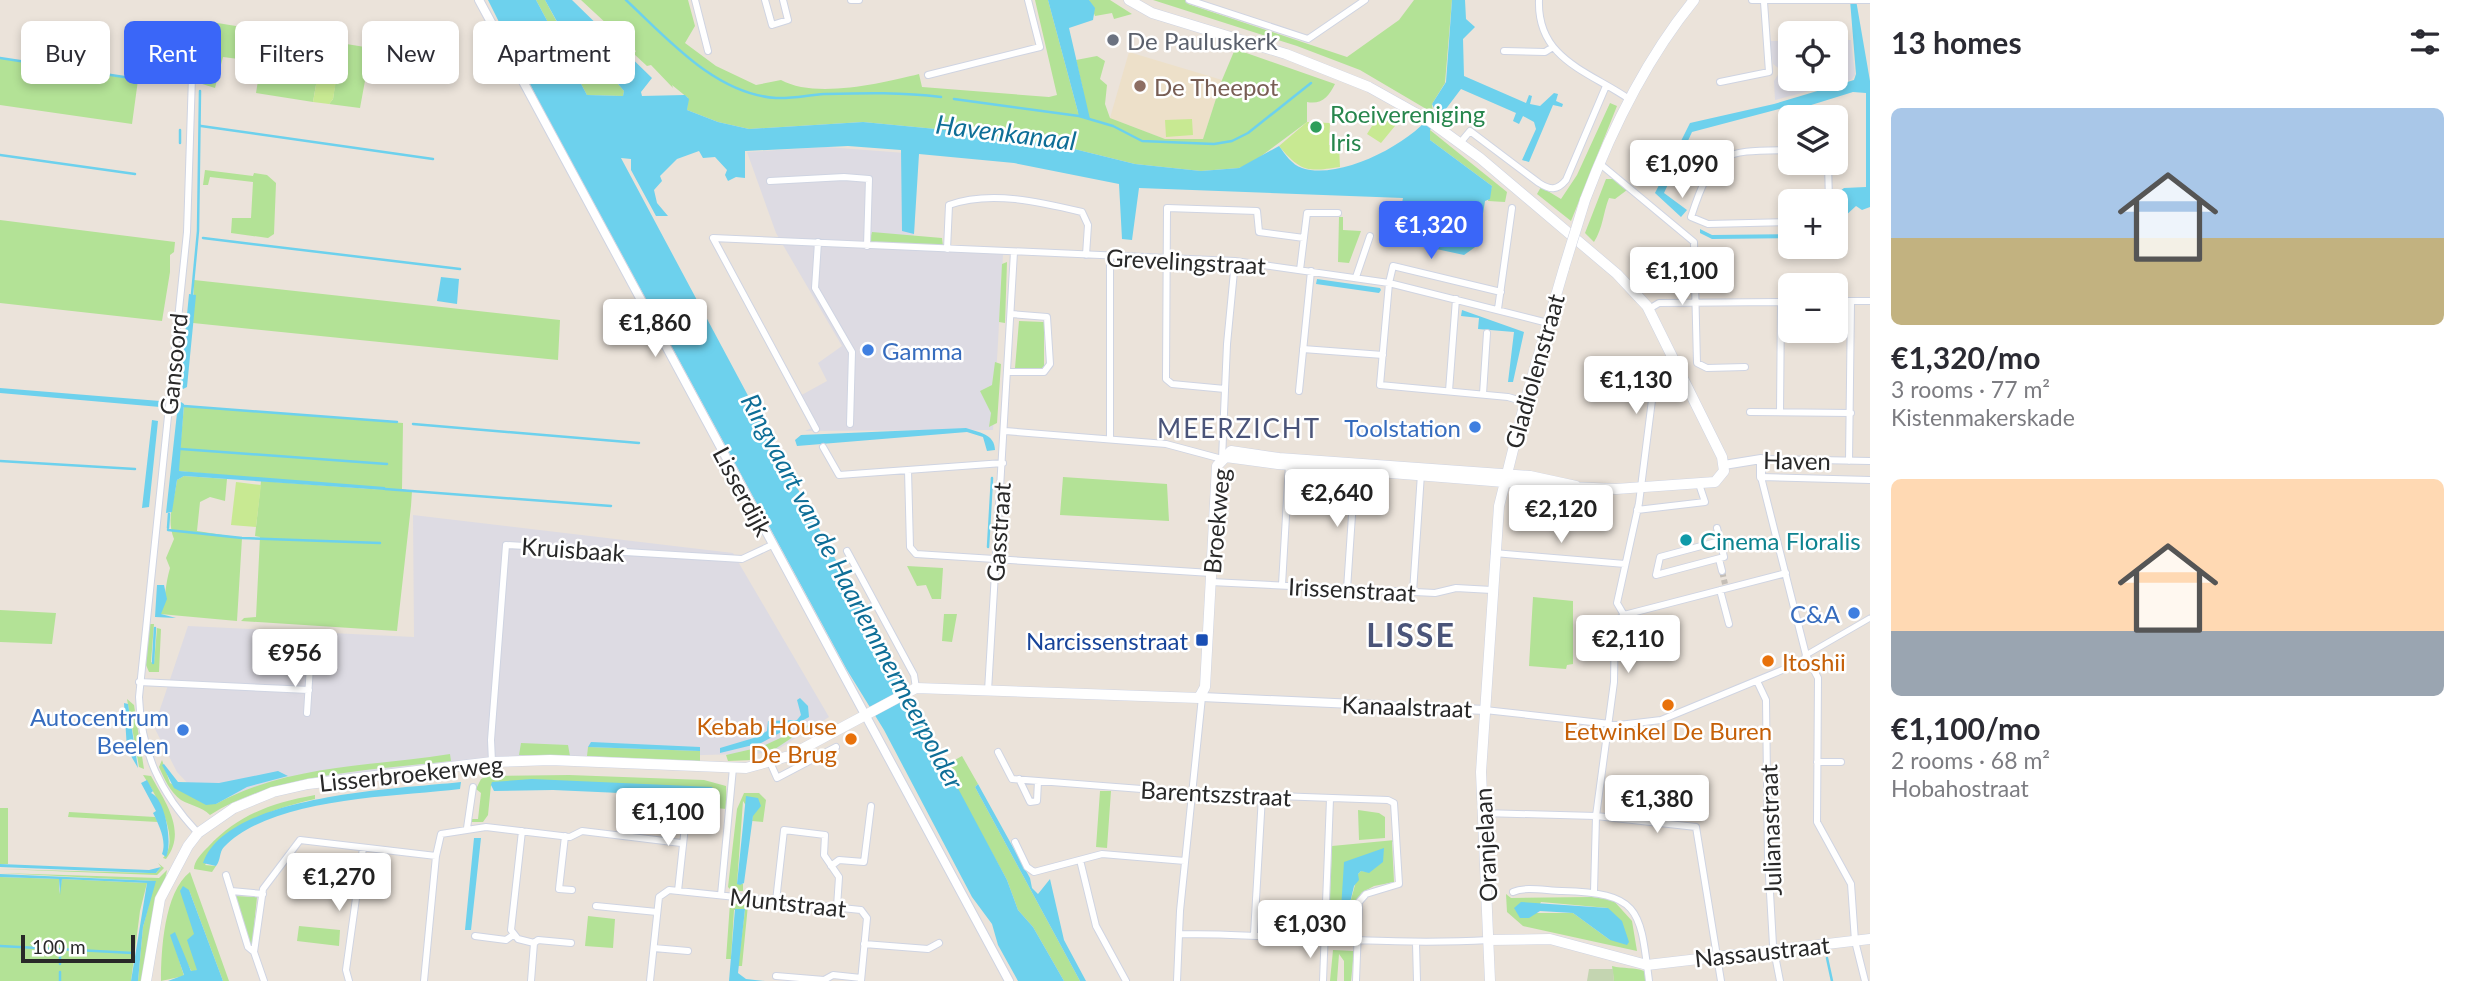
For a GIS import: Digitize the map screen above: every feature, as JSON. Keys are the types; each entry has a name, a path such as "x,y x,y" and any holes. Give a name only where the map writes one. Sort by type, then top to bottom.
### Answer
{"main road":[{"path":"1129,0 1152,13 1328,70 1369,87 1431,122 1460,144 1617,274 1649,309 1724,465 1719,480 1640,488 1576,486 1289,462"},
{"name":"Gladiolenstraat","path":"1485,710 1494,553 1505,478 1563,268 1599,163 1629,99 1654,56 1694,0"},
{"path":"1224,458 1235,451 1355,471 1422,472"},
{"name":"Broekweg","path":"1202,696 1205,687 1217,474 1224,458"},
{"name":"Lisserbroekerweg","path":"146,981 160,899 179,860 198,833 234,808 273,792 308,784 492,762 550,760 733,768 789,756 911,690"},
{"name":"Kanaalstraat","path":"911,690 1194,699 1202,696"},
{"name":"Oranjelaan","path":"1485,710 1482,813 1490,981"},
{"name":"Nassaustraat","path":"1489,940 1550,939 1647,965 1870,939"},
{"name":"Lisserbroekerweg","path":"151,956 152,981"}],"street":[{"name":"Lisserdijk","path":"479,0 772,545 868,712 1009,981"},
{"path":"695,0 708,51"},
{"path":"765,0 772,25 788,20 783,0"},
{"path":"851,0 859,0"},
{"path":"928,75 1040,47 1028,0"},
{"path":"1189,0 1308,39 1365,0"},
{"path":"1539,0 1540,26 1553,47 1605,86 1629,99"},
{"path":"1752,0 1870,0"},
{"path":"1720,82 1769,72 1764,2"},
{"path":"1504,51 1545,52 1553,47"},
{"name":"Gansoord","path":"192,84 187,232 139,682 139,723 149,760 172,803 198,833"},
{"path":"1460,144 1470,131 1539,183 1552,189 1558,188 1566,180 1605,86"},
{"path":"1683,231 1710,170 1725,156 1740,152 1778,150"},
{"path":"1599,163 1694,242 1695,358 1699,365 1745,368"},
{"path":"771,181 844,177 869,179 867,246"},
{"path":"947,249 949,205 979,199 1038,202 1082,212 1088,225 1086,255"},
{"path":"1224,389 1167,382 1167,208 1257,211 1259,232 1304,238"},
{"path":"1498,309 1512,208"},
{"path":"1300,270 1307,213 1338,213"},
{"path":"1691,217 1708,224 1778,222"},
{"path":"1356,277 1370,236"},
{"name":"Grevelingstraat","path":"816,429 713,238 1235,261 1389,283 1548,323"},
{"path":"818,242 815,288 852,352 850,424"},
{"name":"Gasstraat","path":"988,691 1014,252"},
{"path":"1110,256 1110,439"},
{"name":"Broekweg","path":"1224,458 1224,389 1235,261"},
{"path":"1501,292 1393,266 1389,283 1380,385 1483,394 1525,402"},
{"path":"1300,391 1311,271"},
{"path":"1449,391 1456,299"},
{"path":"1849,461 1851,301 1870,301"},
{"path":"1649,309 1659,303 1778,302"},
{"path":"1008,372 1044,372 1050,364 1047,317 1011,314"},
{"path":"1483,394 1487,333"},
{"path":"1780,412 1781,343"},
{"path":"1303,349 1383,355"},
{"path":"1624,615 1617,603 1637,510 1651,400 1656,390 1683,376"},
{"path":"1750,412 1851,414"},
{"path":"1005,431 1166,444 1224,458"},
{"path":"823,447 839,475 1003,463"},
{"path":"1761,459 1761,477 1806,655 1818,678 1817,822 1851,884 1855,941 1865,981"},
{"name":"Haven","path":"1724,465 1761,459 1870,461"},
{"path":"1282,585 1289,462"},
{"path":"908,470 912,552 1211,578"},
{"path":"1347,589 1355,471"},
{"path":"1413,592 1422,472"},
{"path":"1761,477 1870,481"},
{"path":"1637,510 1705,502 1699,484"},
{"path":"1717,528 1724,557 1656,575 1660,556 1720,541"},
{"name":"Kruisbaak","path":"492,762 491,740 506,545 742,559 772,545"},
{"path":"847,551 914,675 911,690"},
{"path":"1494,553 1625,564"},
{"path":"1719,559 1722,571"},
{"path":"1594,892 1596,816 1609,723 1615,622 1624,615 1786,573"},
{"name":"Irissenstraat","path":"1211,578 1282,585 1435,593 1456,588 1492,590"},
{"path":"1724,588 1728,624"},
{"name":"Kanaalstraat","path":"1202,696 1485,710 1619,725 1661,720 1804,661 1806,655 1870,618"},
{"path":"307,713 310,666"},
{"name":"Julianastraat","path":"1757,681 1766,700 1767,819 1775,951 1780,981"},
{"path":"139,682 309,690"},
{"path":"1177,981 1185,861 1202,696"},
{"name":"Lisserbroekerweg","path":"770,762 777,778 836,747"},
{"path":"998,752 1012,779 1019,779 1030,802 1037,801 1038,781"},
{"path":"1817,762 1841,762"},
{"path":"721,895 733,768"},
{"name":"Barentszstraat","path":"1019,779 1193,793 1388,800 1394,803 1399,884 1361,898 1357,941"},
{"path":"467,828 473,788"},
{"path":"1254,934 1262,796"},
{"path":"1323,981 1331,799"},
{"path":"831,866 839,860 864,862 871,806"},
{"path":"650,981 657,912 662,892 678,891 681,843 687,808"},
{"path":"1482,813 1596,816 1696,827 1721,981"},
{"path":"424,981 436,856 441,834 486,827 565,836 582,831 681,843"},
{"path":"776,901 785,830 825,835 824,855 839,877 837,906"},
{"path":"513,935 511,930 522,831"},
{"path":"565,836 559,889 572,890"},
{"path":"254,953 262,894 300,841 436,856"},
{"path":"1014,842 1027,867 1034,872 1102,854 1185,861"},
{"path":"349,981 346,970 363,848"},
{"path":"1080,860 1096,926 1126,981"},
{"path":"226,875 248,947 254,953 264,981"},
{"path":"231,891 262,894"},
{"name":"Muntstraat","path":"678,891 837,906 866,912 861,979 833,975 824,980 811,980 776,975"},
{"path":"1513,892 1594,892 1621,901 1637,914 1649,981"},
{"path":"596,906 657,912"},
{"path":"1179,934 1254,934 1416,943 1489,940"},
{"path":"475,936 506,940 513,935"},
{"path":"513,935 534,943"},
{"path":"534,943 538,940 571,943"},
{"path":"1356,981 1357,941"},
{"path":"531,981 534,943"},
{"name":"Muntstraat","path":"864,944 928,949 939,943"},
{"path":"1416,943 1417,981"},
{"path":"654,948 688,951"}],"shaded area":[{"path":"1848,40 1851,40 1855,75 1848,81"},
{"path":"1770,41 1778,41 1778,68 1773,64"},
{"path":"1129,52 1222,80 1203,139 1165,139 1110,118"},
{"path":"1778,75 1778,91 1809,91 1775,100 1774,81"},
{"path":"827,147 918,154 914,234 910,250 1003,254 993,430 805,431 814,427 798,397 827,381 818,363 842,346 776,233 747,152"},
{"path":"413,515 733,553 829,717 772,753 466,762 338,778 212,809 177,772 154,727 188,626 414,637"}],"green space":[{"path":"536,0 545,0 556,21 547,21"},
{"path":"581,0 688,0 695,26 685,43 716,66 756,85 781,80 795,86 812,88 849,88 919,74 922,87 1049,97 1057,95 1035,0 1048,0 1078,112 1083,90 1076,60 1097,56 1105,61 1100,79 1107,85 1105,104 1110,118 1165,139 1203,139 1235,49 1335,84 1324,99 1307,102 1307,122 1252,163 1239,168 1201,171 1135,164 1066,147 957,131 863,122 749,129 718,122 687,110 688,98 672,85 673,88 651,65 647,66 635,55 635,21 604,21"},
{"path":"1089,0 1110,0 1132,14 1114,19 1112,13 1095,16"},
{"path":"1153,0 1186,0 1188,4 1347,57 1399,20 1414,0 1452,0 1445,83 1432,104 1433,113 1360,70 1297,46"},
{"path":"221,24 235,26 235,59 223,57 221,65"},
{"path":"348,44 362,47 362,84 364,84 360,108 329,104 333,99 335,84 348,84"},
{"path":"0,58 21,61 21,84 110,84 110,76 124,78 124,84 137,84 132,124 0,105"},
{"path":"257,84 316,84 313,102 256,93"},
{"path":"316,84 336,84 333,99 329,104 313,102"},
{"path":"581,84 618,84 624,91 623,96 587,95"},
{"path":"1610,103 1617,106 1571,221 1537,194 1541,187 1561,199 1577,175"},
{"path":"1373,109 1399,121 1381,143 1367,134 1372,126 1365,121"},
{"path":"1192,119 1193,135 1166,137 1165,120"},
{"path":"1307,122 1330,123 1329,145 1339,146 1340,167 1305,168 1293,161 1279,146"},
{"path":"1430,130 1507,192 1505,202 1488,201 1492,186 1430,140"},
{"path":"205,170 253,176 254,173 267,175 276,183 274,234 268,238 231,233 232,218 251,218 253,182 210,177 208,185 203,185"},
{"path":"1606,179 1614,179 1627,190 1615,199 1609,198 1594,242 1585,233"},
{"path":"1339,217 1343,217 1343,230 1361,231 1349,263 1338,262"},
{"path":"0,220 175,242 174,252 170,255 162,321 0,303"},
{"path":"872,232 942,238 943,246 869,242"},
{"path":"1007,262 1005,323 999,322 1002,264"},
{"path":"194,280 560,320 558,360 193,323"},
{"path":"1019,321 1044,322 1044,368 1015,368"},
{"path":"995,362 1001,364 997,423 989,427 991,413 980,391 992,385"},
{"path":"184,406 403,423 402,489 412,491 397,631 241,621 244,618 256,617 260,537 255,536 261,481 385,490 178,471"},
{"path":"184,476 227,479 225,501 210,497 200,502 197,531 242,538 237,621 160,614 170,568 166,558 174,539 171,510 177,480"},
{"path":"1063,477 1167,484 1169,521 1060,515"},
{"path":"236,482 261,485 256,527 231,525"},
{"path":"907,566 943,568 941,599 932,599 926,585 917,586"},
{"path":"1533,597 1573,601 1573,664 1567,665 1566,669 1529,666"},
{"path":"0,610 56,613 52,644 0,642"},
{"path":"944,614 957,614 952,642 942,641"},
{"path":"148,624 154,624 151,662 154,664 157,628 161,629 159,672 149,672 146,665"},
{"path":"127,699 134,705 144,769 139,767"},
{"path":"817,721 775,749 753,751 752,760 728,761 726,755 761,747"},
{"path":"521,743 568,745 570,756 519,755"},
{"path":"588,747 700,751 700,761 587,756"},
{"path":"450,754 451,761 358,771 295,782 236,801 210,815 177,797 159,767 162,760 170,783 216,804 272,781 301,774"},
{"path":"962,756 978,784 975,787 1080,981 1064,981 1033,927 1018,910 1007,880 944,766"},
{"path":"143,775 151,776 172,818 175,838 166,859 163,858 170,840 165,816"},
{"path":"569,775 704,780 726,786 727,809 691,806 691,801 707,801 713,798 491,785 488,815 483,822 472,822 472,819 478,819 481,793 476,789 481,779 487,776"},
{"path":"1100,791 1111,791 1107,848 1096,847"},
{"path":"744,793 759,793 766,800 763,822 752,821 753,816 743,801 737,884 743,884 743,891 732,891 728,887 737,809"},
{"path":"315,795 315,799 265,814 241,829 205,865 216,866 212,872 194,869 206,849 244,818 270,806"},
{"path":"0,808 8,808 8,864 0,864"},
{"path":"1358,810 1379,813 1385,817 1385,838 1359,840"},
{"path":"69,812 155,817 158,822 68,817"},
{"path":"1395,840 1392,842 1394,882 1374,886 1361,893 1353,930 1349,934 1336,934 1330,925 1333,925 1334,920 1329,919 1332,846","holes":["1384,849 1369,872 1361,871 1358,874 1344,925 1344,863"]},
{"path":"158,863 164,868 157,875 0,869 156,873 161,867"},
{"path":"167,870 145,981 138,981 143,927 155,881 0,873 159,878"},
{"path":"190,872 229,981 223,981 189,890 198,938 188,940 198,970 192,972 171,934 184,976 161,981 163,939 169,907 181,881"},
{"path":"0,877 59,879 59,894 62,879 147,883 140,911 131,981 0,981"},
{"path":"1506,894 1511,898 1592,897 1613,900 1632,921 1637,951 1523,926 1507,912","holes":["1541,902 1608,908 1610,940 1573,913 1535,913"]},
{"path":"234,896 257,897 252,946 250,944"},
{"path":"730,903 748,905 742,966 738,966 745,910 734,910 731,959 726,959"},
{"path":"588,916 615,919 613,948 585,946"},
{"path":"299,926 340,930 339,946 297,941"},
{"path":"1333,950 1354,951 1351,981 1344,981 1344,961 1339,954 1337,981 1330,981"},
{"path":"1612,966 1644,971 1646,981 1614,981"},
{"path":"1589,969 1613,969 1614,981 1587,981"}],"water":[{"path":"488,0 536,0 547,21 498,21"},
{"path":"545,0 572,0 594,21 557,21"},
{"path":"1048,0 1089,0 1095,8 1093,20 1069,28 1090,119 1079,116"},
{"path":"1452,0 1465,0 1466,19 1475,27 1463,39 1464,76 1526,103 1529,95 1532,96 1530,104 1540,106 1554,93 1558,94 1556,101 1563,104 1562,107 1553,105 1529,162 1522,160 1536,129 1534,122 1523,116 1519,124 1513,121 1516,113 1461,89 1430,130 1430,140 1492,186 1490,199 1485,201 1478,245 1464,255 1395,240 1403,198 1139,188 1132,240 1122,239 1119,184 1014,163 919,154 914,234 902,231 901,150 848,146 745,151 745,178 736,177 728,181 725,175 727,170 715,157 703,158 699,151 677,159 660,176 662,181 654,190 657,203 668,216 656,216 631,170 631,159 621,158 1007,880 1018,910 1033,927 1064,981 1018,981 998,945 992,924 972,897 884,730 847,670 530,84 581,84 587,95 623,96 624,91 618,84 635,84 635,61 652,78 641,92 642,96 685,95 689,99 687,110 718,122 749,129 863,122 957,131 1066,147 1135,164 1201,171 1239,168 1279,146 1298,167 1318,171 1356,164 1375,156 1411,134 1435,110 1432,104 1446,82"},
{"path":"1850,0 1856,0 1870,81 1870,207 1862,210 1856,206 1848,213 1848,189 1843,189 1866,187 1866,93 1853,92 1811,105 1778,105 1778,109 1692,132 1664,193 1687,210 1681,217 1655,193 1690,123 1817,91 1848,91 1848,82 1854,80 1856,74"},
{"path":"1700,229 1712,235 1778,234 1778,238 1712,239 1700,233"},
{"path":"441,277 459,279 457,304 437,301"},
{"path":"1317,279 1381,290 1379,293 1316,284"},
{"path":"189,294 196,295 187,387 183,389 180,387"},
{"path":"1462,310 1524,332 1513,382 1508,382 1514,332 1478,329 1479,318 1461,316"},
{"path":"0,388 160,401 160,407 0,393"},
{"path":"178,404 184,404 179,471 385,487 385,490 184,476 177,480 172,512 166,513"},
{"path":"152,420 158,421 149,507 142,508"},
{"path":"966,428 989,437 995,450 987,451 983,437 967,432 797,446 795,440 801,435"},
{"path":"157,585 164,585 167,599 161,614 176,618 155,617"},
{"path":"800,698 808,706 809,717 761,743 720,753 720,748 757,737 767,731 768,721 797,720 801,715 797,700"},
{"path":"124,703 128,704 138,768 127,749"},
{"path":"591,742 700,747 700,751 588,747"},
{"path":"164,764 178,782 219,783 278,771 288,776 247,787 216,804 206,805 174,788 162,765"},
{"path":"532,779 712,787 715,792 711,800 687,801 687,796 553,790 494,791 491,785 492,782"},
{"path":"147,780 153,791 151,793 164,812 169,842 166,857 162,854 163,838 153,813 156,811 141,783"},
{"path":"461,782 460,789 336,802 272,818 246,830 224,847 216,866 203,863 218,840 245,822 279,809 358,793"},
{"path":"978,784 1030,878 1032,888 1038,894 1050,879 1064,940 1086,981 1080,981 975,787"},
{"path":"746,796 758,798 761,806 753,816 744,883 740,885 737,884"},
{"path":"474,838 481,838 471,930 465,930"},
{"path":"1384,848 1383,862 1369,873 1361,871 1358,874 1359,880 1354,886 1345,924 1340,926 1344,862"},
{"path":"0,864 149,870 161,867 156,873 149,873 0,867"},
{"path":"0,874 156,881 143,927 138,981 131,981 147,883 62,879 60,895 59,879 0,877"},
{"path":"183,886 189,890 223,981 168,981 184,975 170,935 175,932 191,971 197,970 187,940 194,934 180,891"},
{"path":"1521,902 1608,908 1622,921 1629,942 1627,945 1610,940 1573,913 1540,911 1529,918 1520,918 1514,908"},
{"path":"735,909 745,909 738,973 746,979 765,981 729,981"}],"waterway":[{"name":"Havenkanaal","path":"626,0 676,47 713,76 754,94 776,98 868,93 941,97"},
{"path":"0,58 124,77"},
{"name":"Havenkanaal","path":"954,99 1079,116 1113,126 1142,141 1214,144 1232,141 1248,133 1311,83"},
{"path":"192,294 198,231 200,91"},
{"path":"201,126 433,159"},
{"path":"180,130 180,143"},
{"path":"0,155 135,174"},
{"path":"203,238 460,269"},
{"path":"184,406 397,422"},
{"path":"413,424 639,443"},
{"path":"181,449 387,464"},
{"path":"0,461 135,469"},
{"path":"988,547 992,478"},
{"path":"385,489 611,506"},
{"path":"168,528 169,514"},
{"path":"168,530 242,538 380,543"},
{"path":"153,663 155,628"},
{"path":"0,946 133,953"},
{"path":"60,950 60,964"},
{"path":"1827,958 1832,981"},
{"path":"60,972 60,981"}],"tunnel":[{"path":"1722,571 1725,584"}],"place":[{"name":"De Pauluskerk","path":"1113,40"},
{"name":"De Theepot","path":"1140,86"},
{"name":"Roeivereniging Iris","path":"1316,127"},
{"name":"Gamma","path":"868,350"},
{"name":"Toolstation","path":"1475,427"},
{"name":"Cinema Floralis","path":"1686,540"},
{"name":"C&A","path":"1854,613"},
{"name":"Narcissenstraat","path":"1202,640"},
{"name":"Itoshii","path":"1768,661"},
{"name":"Eetwinkel De Buren","path":"1668,705"},
{"name":"Autocentrum Beelen","path":"183,730"},
{"name":"Kebab House De Brug","path":"851,739"}],"district":[{"name":"MEERZICHT","path":"1239,428"},
{"name":"LISSE","path":"1411,634"}],"water label":[{"name":"Ringvaart van de Haarlemmermeerpolder","path":"853,591"}]}
